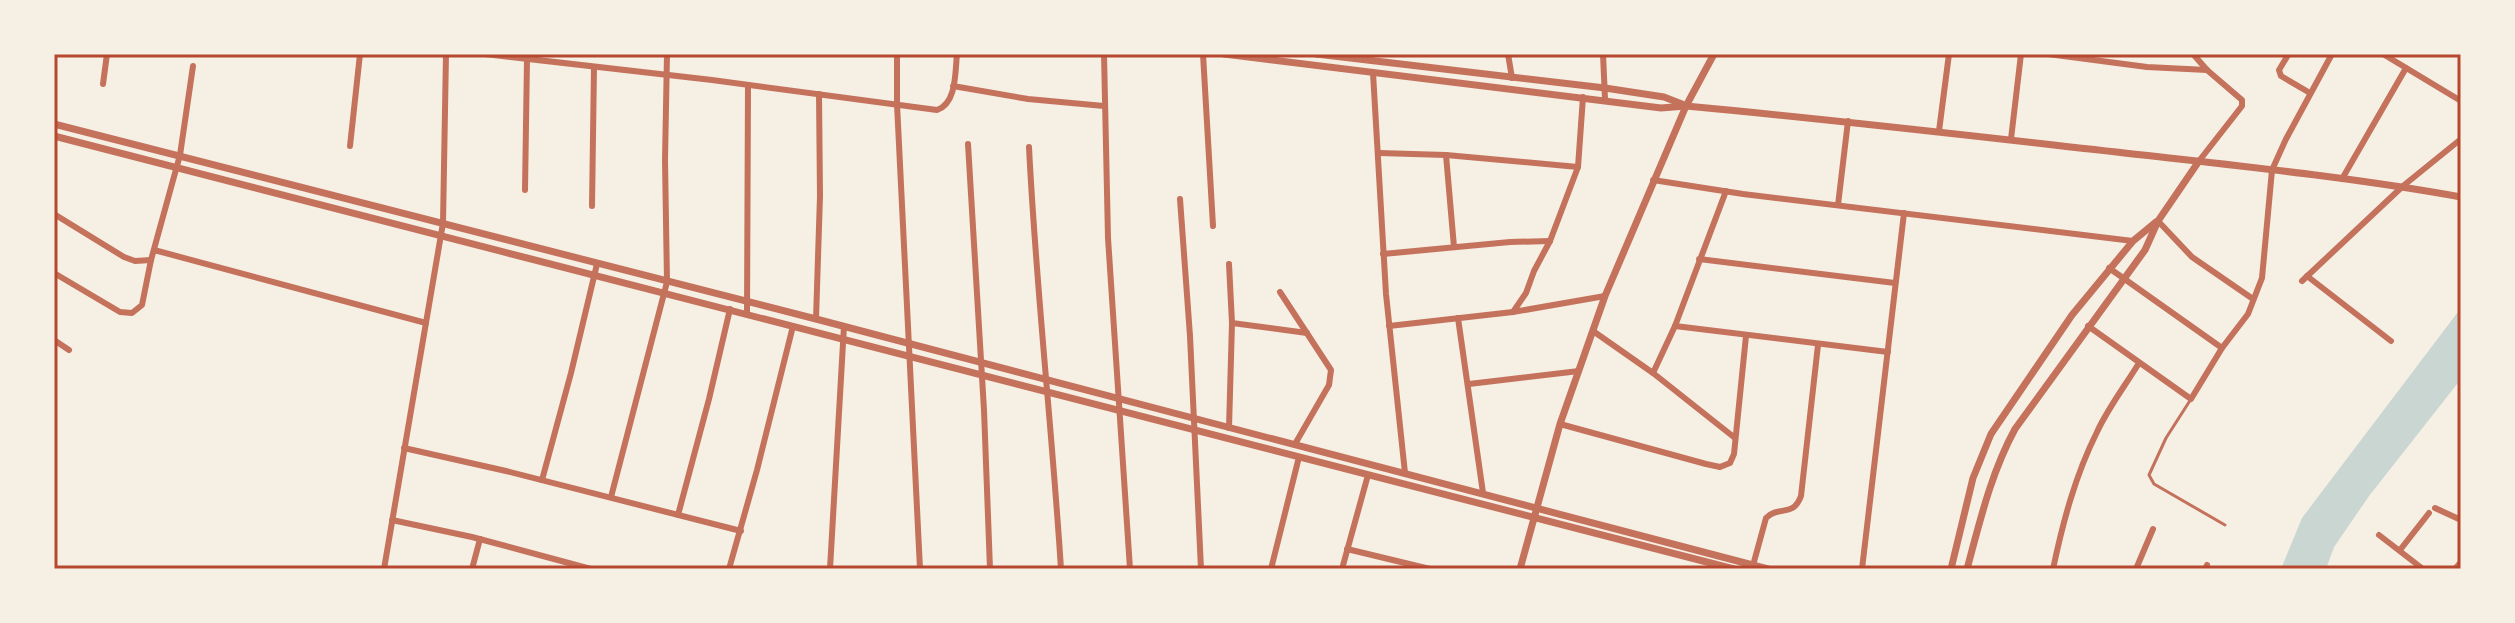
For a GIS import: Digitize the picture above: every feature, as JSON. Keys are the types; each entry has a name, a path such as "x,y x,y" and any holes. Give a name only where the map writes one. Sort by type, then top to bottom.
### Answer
{"street":[{"path":"103,84 107,54"},
{"path":"350,146 360,54"},
{"path":"384,569 443,223 446,54"},
{"path":"485,54 937,110 945,107 950,99 957,54"},
{"path":"611,497 667,282 667,54"},
{"path":"897,54 920,569"},
{"path":"1104,54 1108,238 1130,569"},
{"path":"1203,54 1213,226"},
{"path":"1224,54 1661,108 1686,106 2011,139 2403,186 2461,197"},
{"path":"1316,54 1605,88 1664,97 1686,106"},
{"path":"1508,54 1512,78"},
{"path":"1603,54 1605,99"},
{"path":"1520,569 1560,424 1605,296 1686,106 1714,54"},
{"path":"1939,131 1949,54"},
{"path":"2011,139 2021,54"},
{"path":"2048,54 2093,57 2147,67 2207,70"},
{"path":"1967,569 1989,487 2015,429 2145,250 2158,221 2199,161 2242,106 2242,100 2193,54"},
{"path":"2088,326 2191,399 2222,348 2248,314 2262,278 2272,170 2332,54"},
{"path":"2383,54 2461,101"},
{"path":"2288,55 2279,70 2281,76 2310,93"},
{"path":"525,190 527,59"},
{"path":"54,273 120,312 132,313 142,305 180,155 193,66"},
{"path":"592,206 594,67"},
{"path":"2342,179 2406,68"},
{"path":"1373,73 1383,254 1405,473"},
{"path":"747,314 748,85"},
{"path":"953,86 1028,99 1104,106"},
{"path":"816,319 819,94"},
{"path":"1513,312 1526,293 1550,241 1578,167 1583,97"},
{"path":"1838,205 1848,121"},
{"path":"54,124 749,301 1768,569"},
{"path":"54,136 1729,568"},
{"path":"2391,341 2304,279 2403,186 2461,139"},
{"path":"968,144 990,569"},
{"path":"1029,147 1061,569"},
{"path":"1379,153 1446,155 1578,167"},
{"path":"1446,155 1454,247"},
{"path":"1653,180 2133,241"},
{"path":"1653,373 1675,326 1726,191"},
{"path":"1180,199 1201,569"},
{"path":"1862,569 1904,213"},
{"path":"54,214 124,257 135,261 151,260"},
{"path":"1951,569 1973,478 1991,434 2072,315 2133,241 2158,221"},
{"path":"2158,221 2192,257 2253,299"},
{"path":"1383,254 1550,241"},
{"path":"154,250 426,323"},
{"path":"1699,259 1895,283"},
{"path":"542,480 597,264"},
{"path":"1229,264 1232,323 1229,428"},
{"path":"2109,268 2222,348"},
{"path":"1280,292 1330,367 1331,380 1295,444"},
{"path":"1389,326 1513,312 1605,296"},
{"path":"678,515 730,309"},
{"path":"1458,318 1483,493"},
{"path":"1232,323 1307,333"},
{"path":"729,569 793,326"},
{"path":"830,569 844,326"},
{"path":"1675,326 1888,352"},
{"path":"1593,331 1653,373 1735,438"},
{"path":"1560,424 1720,467 1730,463 1734,454 1746,336"},
{"path":"54,340 69,350"},
{"path":"1752,567 1766,518 1771,513 1791,510 1801,496 1818,345"},
{"path":"2053,569 2068,504 2082,465 2098,430 2139,363"},
{"path":"1469,384 1579,371"},
{"path":"404,448 741,531"},
{"path":"1271,569 1299,457"},
{"path":"1342,569 1368,475"},
{"path":"2400,550 2432,510 2461,520"},
{"path":"392,520 480,539 591,569"},
{"path":"2136,569 2153,529"},
{"path":"2379,535 2423,569"},
{"path":"472,569 480,539"},
{"path":"1347,549 1430,569"},
{"path":"547,569 550,558"},
{"path":"2455,569 2461,562"}],"lane":[{"path":"2191,399 2166,438 2149,475 2154,484 2225,525"}],"shaded area":[{"path":"2461,308 2461,379 2369,496 2334,547 2326,569 2281,569 2302,518"}]}
